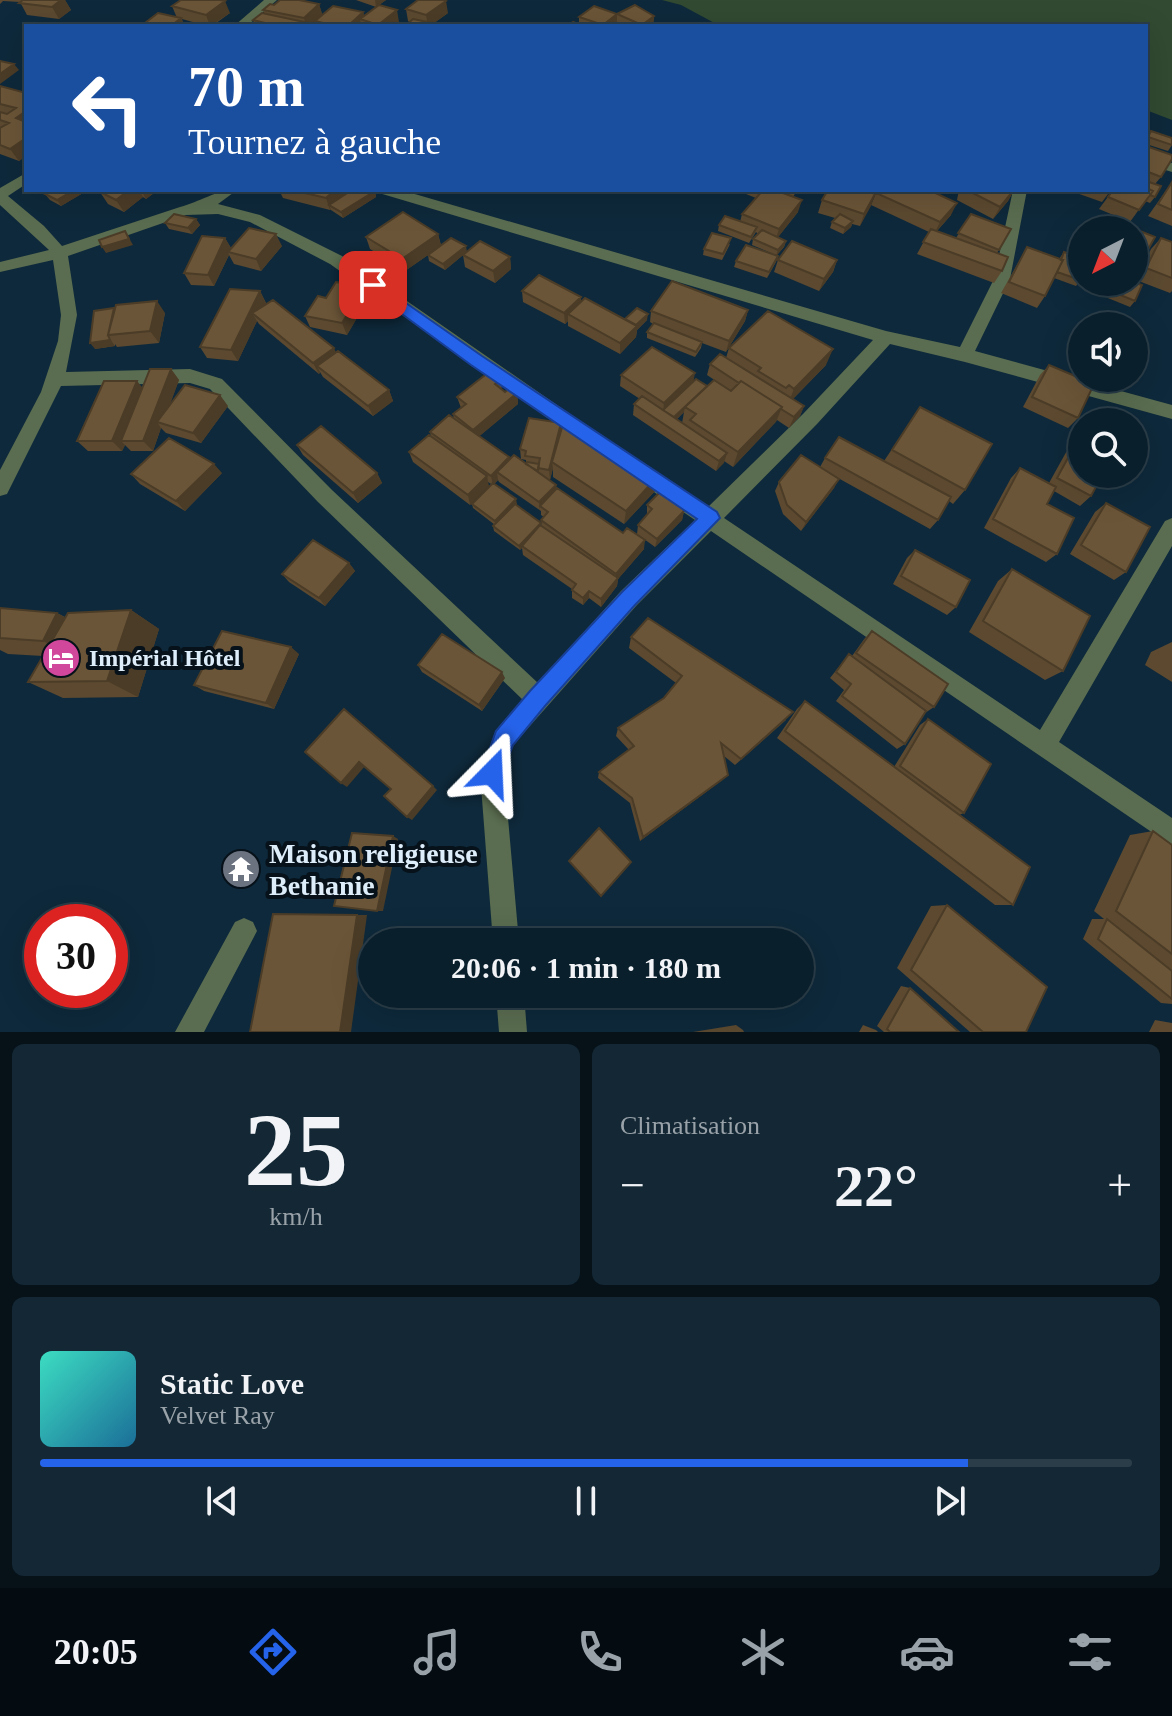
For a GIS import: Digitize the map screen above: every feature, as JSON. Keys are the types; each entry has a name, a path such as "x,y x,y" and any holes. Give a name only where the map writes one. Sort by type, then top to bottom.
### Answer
{"street":[{"path":"242,24 271,0"},
{"path":"1148,160 1172,168"},
{"path":"0,488 57,379 68,338 70,306 59,253 37,228 0,195 24,179"},
{"path":"0,267 59,253 205,205 227,192"},
{"path":"391,192 886,337 965,355 1172,412"},
{"path":"965,355 1002,279 1020,192"},
{"path":"205,205 282,231 324,251 611,452 1172,833"},
{"path":"505,928 492,773 504,738 629,598 886,337"},
{"path":"57,379 190,376 216,384 325,496 537,698"},
{"path":"1044,745 1172,527"},
{"path":"189,1032 244,931"},
{"path":"511,1008 513,1032"}],"green space":[{"path":"662,0 1172,0 1172,120 1148,111 1148,24 716,24 681,5"}],"building":[{"path":"23,0 61,0 52,7 19,3"},
{"path":"181,0 225,1 206,15 172,6"},
{"path":"280,0 319,4 304,18 263,10"},
{"path":"418,0 446,1 426,15 406,9"},
{"path":"379,5 397,10 379,24 360,19"},
{"path":"635,5 654,16 640,24 617,14"},
{"path":"333,6 363,12 350,24 315,21"},
{"path":"594,6 617,14 604,24 579,17"},
{"path":"158,13 181,18 174,24 144,24"},
{"path":"262,13 314,24 269,24 253,20"},
{"path":"413,19 437,24 407,24"},
{"path":"0,61 14,64 0,74"},
{"path":"0,86 24,92 24,112 16,118 24,121 24,139 10,149 0,145 0,128 9,123 0,120 0,112 7,114 16,108 0,104"},
{"path":"1151,131 1172,138 1172,145 1148,137"},
{"path":"1148,147 1172,155 1161,177 1148,172"},
{"path":"1148,182 1161,186 1155,197 1150,195 1153,191 1148,189"},
{"path":"1172,182 1172,210 1158,204"},
{"path":"1153,191 1139,210 1108,197 1112,192"},
{"path":"48,192 71,192 57,200 45,194"},
{"path":"100,192 126,192 116,200"},
{"path":"300,192 333,192 326,198"},
{"path":"349,192 373,192 341,212 329,205"},
{"path":"761,192 780,192 802,200 779,229 742,214"},
{"path":"827,192 875,194 864,214 822,200"},
{"path":"933,192 957,203 940,222 876,193"},
{"path":"971,192 1012,192 1000,207"},
{"path":"403,212 438,234 402,259 366,237"},
{"path":"174,214 196,219 188,228 165,223"},
{"path":"840,214 853,221 845,228 832,222"},
{"path":"971,214 1011,229 999,250 958,233"},
{"path":"725,216 757,227 751,237 719,225"},
{"path":"249,228 276,234 256,259 228,252"},
{"path":"931,229 1008,257 1002,271 923,242"},
{"path":"762,230 786,241 778,250 753,239"},
{"path":"125,231 129,239 102,247 99,240"},
{"path":"712,233 731,238 723,254 704,249"},
{"path":"1148,234 1155,237 1148,250"},
{"path":"202,236 225,238 208,275 184,273"},
{"path":"451,238 466,246 443,264 428,255"},
{"path":"1161,238 1172,242 1172,278 1148,269"},
{"path":"480,241 510,257 493,271 463,255"},
{"path":"792,241 837,260 824,279 778,260"},
{"path":"746,245 778,256 769,272 736,261"},
{"path":"1027,247 1063,260 1045,296 1009,282"},
{"path":"1064,252 1068,253 1068,276 1057,272"},
{"path":"539,275 581,297 564,313 522,291"},
{"path":"672,281 748,310 729,341 651,311"},
{"path":"336,282 364,287 342,323 305,316 318,296 326,298"},
{"path":"230,289 260,291 231,350 200,347"},
{"path":"585,298 637,326 620,343 568,314"},
{"path":"273,300 334,348 313,363 252,313"},
{"path":"157,301 150,331 108,335 116,305"},
{"path":"114,308 108,335 110,340 90,343 94,311"},
{"path":"637,308 648,314 636,325 625,319"},
{"path":"768,311 833,349 794,389 789,385 786,388 758,371 761,368 729,348"},
{"path":"654,323 702,342 696,352 647,332"},
{"path":"652,347 695,373 664,403 621,375"},
{"path":"338,351 389,390 368,406 317,366"},
{"path":"720,354 804,406 794,417 741,381 739,383 710,364"},
{"path":"1049,365 1068,373 1068,392 1090,392 1083,408 1068,408 1068,413 1032,397"},
{"path":"150,369 171,369 143,441 121,441"},
{"path":"489,372 500,380 495,384 505,392 510,388 517,393 473,430 453,414 466,404 457,397"},
{"path":"696,379 707,386 674,417 663,410"},
{"path":"714,380 731,391 741,381 782,407 738,452 690,420 696,414 685,407"},
{"path":"104,381 137,381 112,441 77,441"},
{"path":"185,385 220,395 193,433 157,422"},
{"path":"642,396 727,453 719,461 634,404"},
{"path":"920,407 992,444 965,490 892,450"},
{"path":"449,415 509,457 491,476 430,432"},
{"path":"565,417 658,476 626,511 552,462"},
{"path":"529,418 561,423 549,470 538,468 540,458 525,456 526,451 520,449"},
{"path":"321,426 377,473 353,493 297,445"},
{"path":"429,435 487,476 468,495 409,452"},
{"path":"839,437 951,497 938,520 825,458"},
{"path":"169,438 214,464 176,501 131,474"},
{"path":"514,455 556,485 539,502 497,472"},
{"path":"801,455 839,479 806,522 787,505 779,482"},
{"path":"1068,458 1068,484 1057,478"},
{"path":"526,464 539,464 538,471"},
{"path":"1020,468 1056,487 1047,504 1074,518 1057,554 993,519"},
{"path":"493,483 516,499 495,521 472,504"},
{"path":"666,486 677,493 684,511 657,539 638,525 652,509 647,505"},
{"path":"557,488 623,533 627,528 645,540 616,574 541,520 548,512 540,506"},
{"path":"1076,488 1095,488 1091,496"},
{"path":"1106,503 1150,527 1126,572 1081,545"},
{"path":"515,504 541,523 519,546 493,526"},
{"path":"540,525 618,578 601,599 589,591 583,598 572,590 576,584 522,546"},
{"path":"313,540 349,563 319,598 282,574"},
{"path":"915,550 970,580 956,607 901,576"},
{"path":"1012,569 1090,616 1063,671 983,621"},
{"path":"0,608 57,613 43,641 0,638"},
{"path":"131,610 107,681 28,682 68,613"},
{"path":"648,618 793,712 741,759 721,743 728,775 643,837 632,798 599,772 634,746 618,728 664,698 682,676 631,637"},
{"path":"222,631 291,647 266,703 194,685"},
{"path":"872,631 948,684 934,707 856,653"},
{"path":"442,634 502,672 479,705 418,665"},
{"path":"849,654 926,711 905,744 842,696 851,684 836,672"},
{"path":"805,701 1030,867 1013,905 785,731"},
{"path":"344,709 433,786 407,817 384,796 391,789 359,762 341,783 305,752"},
{"path":"928,719 991,764 964,813 900,766"},
{"path":"599,828 631,862 601,896 569,861"},
{"path":"1153,831 1172,845 1172,954 1116,911"},
{"path":"352,833 393,836 377,911 334,906"},
{"path":"947,905 1047,987 1026,1032 983,1032 911,970"},
{"path":"273,914 357,915 340,1032 250,1032"},
{"path":"1107,919 1172,971 1172,999 1098,939"},
{"path":"910,988 959,1032 890,1032 887,1029"}],"place":[{"name":"Impérial Hôtel","path":"61,658"},
{"name":"Maison religieuse Bethanie","path":"241,869"}],"route":[{"path":"373,285 476,361 710,518 629,598 537,698 504,738 495,756 492,773"}]}
